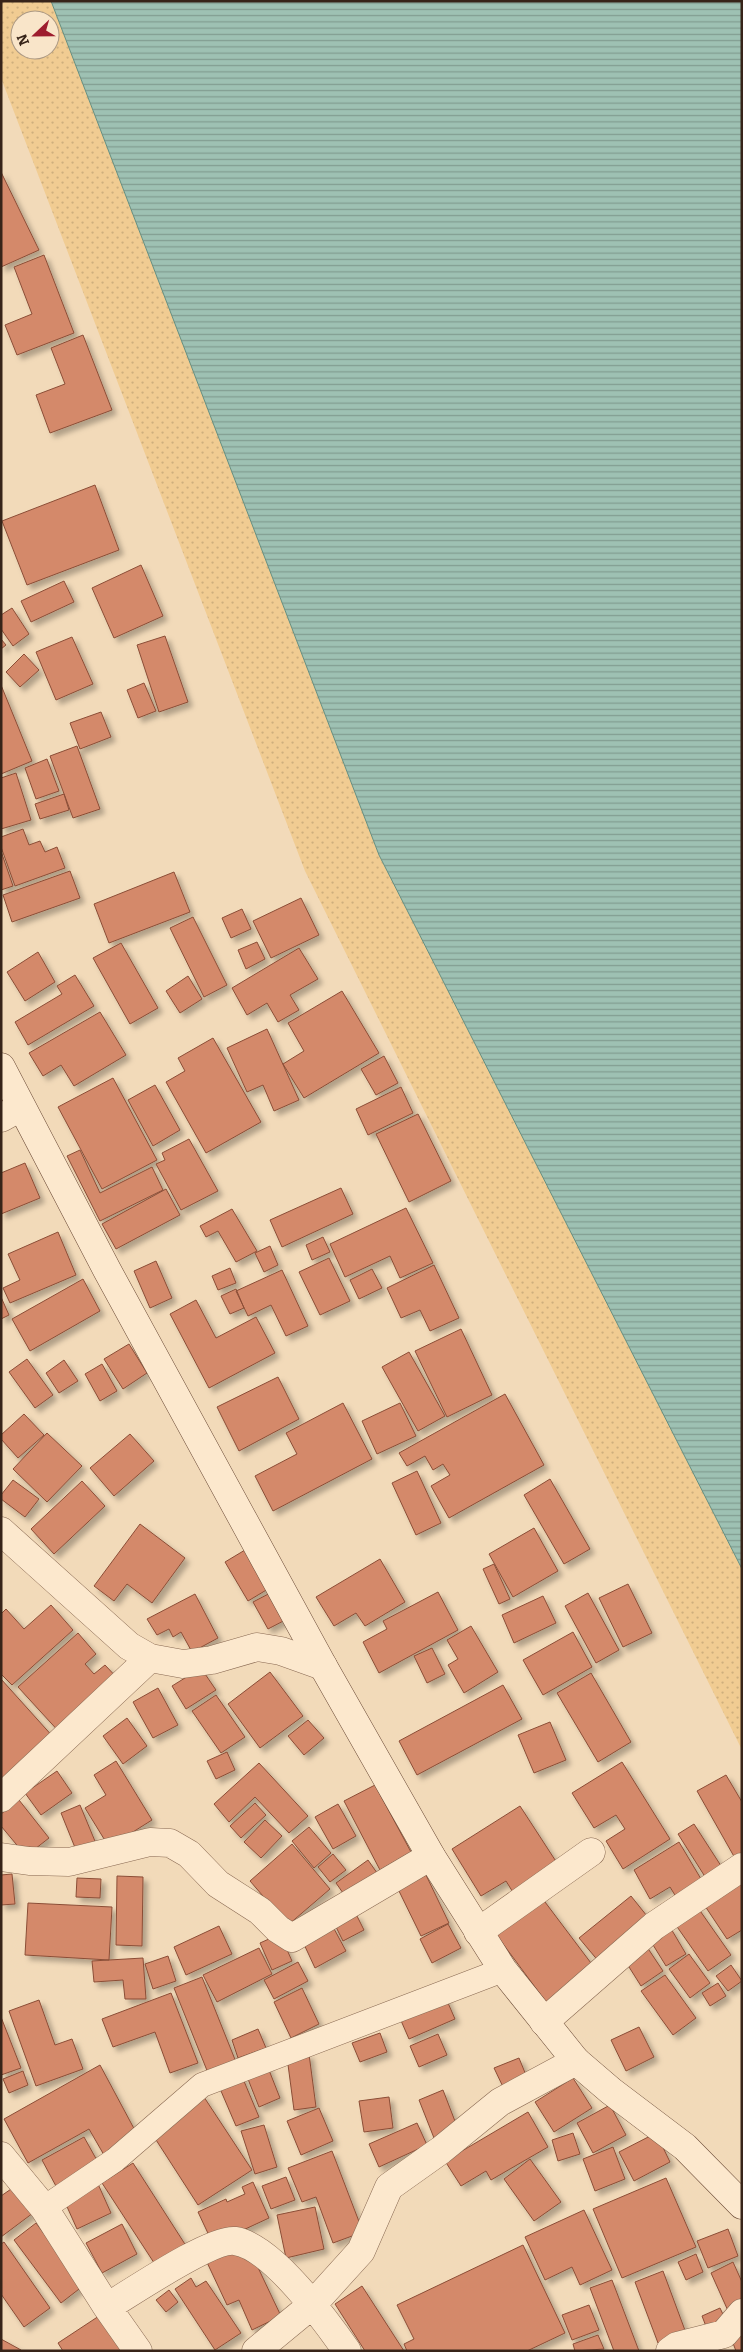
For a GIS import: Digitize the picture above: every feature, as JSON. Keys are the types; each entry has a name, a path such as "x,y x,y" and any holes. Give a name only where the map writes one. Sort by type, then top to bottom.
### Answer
{"street":[{"path":"1,1067 11,1112 106,1270 322,1666 431,1856 478,1932 503,1970 576,2061 611,2091 685,2147 742,2205"},
{"path":"1,1531 130,1646 150,1658 183,1664 212,1660 257,1647 281,1651 322,1666"},
{"path":"1,1798 150,1658"},
{"path":"1,1856 29,1861 69,1862 150,1842 170,1843 189,1854 218,1884 260,1911 278,1930 292,1938 431,1856"},
{"path":"478,1932 591,1852"},
{"path":"544,2022 654,1926 742,1867"},
{"path":"256,2351 313,2304 361,2250 390,2188 500,2102 576,2061"},
{"path":"1,2156 44,2208 107,2307 138,2351"},
{"path":"107,2307 207,2248 234,2241 260,2251 313,2304 347,2351"},
{"path":"670,2351 677,2346 727,2342 742,2313"}],"lane":[{"path":"44,2208 115,2160 202,2084 503,1970"}],"sand":[{"path":"1,1 51,1 54,10 10,10 10,60 60,60 60,24 379,855 742,1569 742,1750 305,871 1,78"}],"shaded area":[{"path":"51,1 742,1 742,1569 379,855 60,24 60,10 54,10"}],"building":[{"path":"1,172 39,250 1,267"},
{"path":"44,255 74,333 17,355 5,325 32,314 14,267"},
{"path":"83,335 112,410 50,433 36,395 65,384 51,348"},
{"path":"95,485 119,550 27,585 2,521"},
{"path":"141,565 163,616 114,638 92,588"},
{"path":"64,581 74,602 31,622 21,601"},
{"path":"12,608 29,634 13,646 1,629 1,615"},
{"path":"165,636 188,702 159,712 137,645"},
{"path":"72,637 93,684 56,700 36,652"},
{"path":"1,639 6,645 1,649"},
{"path":"24,654 39,670 20,687 6,672"},
{"path":"144,683 156,711 138,718 127,690"},
{"path":"1,685 32,761 1,774"},
{"path":"101,712 111,737 80,749 70,723"},
{"path":"77,746 100,809 73,818 50,756"},
{"path":"47,759 59,791 36,799 25,768"},
{"path":"16,773 31,820 1,829 1,778"},
{"path":"64,794 69,810 40,819 35,804"},
{"path":"23,829 29,845 40,841 45,852 57,847 65,868 15,886 1,847 1,837"},
{"path":"1,851 13,886 1,890"},
{"path":"70,871 80,898 12,922 3,895"},
{"path":"174,872 190,912 109,943 94,904"},
{"path":"301,898 319,935 271,958 253,921"},
{"path":"242,909 251,929 231,938 222,918"},
{"path":"193,917 227,985 204,997 170,928"},
{"path":"257,942 265,959 246,969 238,950"},
{"path":"121,943 158,1008 130,1024 93,958"},
{"path":"299,948 318,979 290,995 299,1010 278,1022 267,1003 247,1015 232,988"},
{"path":"38,952 55,982 25,1001 7,972"},
{"path":"75,975 94,1006 28,1045 15,1022 62,994 57,986"},
{"path":"188,976 202,999 180,1013 166,991"},
{"path":"342,991 379,1053 304,1098 283,1064 304,1051 288,1023"},
{"path":"100,1012 126,1055 74,1086 61,1065 43,1076 29,1053"},
{"path":"267,1029 299,1100 274,1111 263,1085 247,1092 227,1048"},
{"path":"213,1038 261,1122 206,1153 166,1082 185,1071 178,1058"},
{"path":"384,1056 398,1083 376,1095 361,1069"},
{"path":"113,1078 157,1160 102,1189 58,1107"},
{"path":"155,1085 180,1130 153,1146 128,1100"},
{"path":"401,1087 413,1113 368,1135 356,1109"},
{"path":"418,1114 451,1181 409,1202 376,1134"},
{"path":"189,1139 218,1191 181,1210 156,1164 165,1160 162,1153"},
{"path":"80,1150 100,1193 152,1167 163,1190 100,1221 67,1156"},
{"path":"25,1163 40,1198 1,1214 1,1173"},
{"path":"341,1188 353,1214 282,1247 270,1220"},
{"path":"166,1189 180,1215 116,1249 102,1224"},
{"path":"406,1208 433,1263 400,1278 390,1256 345,1277 330,1244"},
{"path":"232,1209 257,1251 236,1262 218,1231 206,1237 200,1226"},
{"path":"58,1232 76,1275 10,1303 3,1288 20,1280 8,1254"},
{"path":"323,1237 330,1252 312,1260 306,1245"},
{"path":"270,1246 278,1265 264,1272 255,1253"},
{"path":"329,1258 350,1301 320,1315 299,1272"},
{"path":"156,1261 172,1298 150,1308 134,1271"},
{"path":"434,1265 459,1318 430,1331 420,1310 401,1318 387,1288"},
{"path":"230,1268 236,1283 218,1290 212,1276"},
{"path":"372,1269 382,1288 359,1299 350,1280"},
{"path":"282,1270 308,1326 286,1336 271,1305 248,1316 236,1291"},
{"path":"83,1279 100,1311 30,1351 12,1319"},
{"path":"236,1289 244,1308 230,1314 221,1296"},
{"path":"1,1297 9,1315 1,1319"},
{"path":"196,1300 216,1338 256,1317 275,1353 209,1388 170,1314"},
{"path":"461,1329 492,1395 447,1417 415,1351"},
{"path":"129,1344 147,1373 123,1389 104,1359"},
{"path":"409,1352 445,1416 418,1431 382,1367"},
{"path":"27,1359 53,1395 35,1408 9,1372"},
{"path":"64,1360 78,1381 59,1393 46,1373"},
{"path":"102,1364 117,1391 100,1401 85,1374"},
{"path":"278,1377 299,1419 239,1451 217,1407"},
{"path":"505,1394 544,1465 449,1518 431,1486 450,1475 443,1464 433,1470 425,1456 407,1466 399,1453"},
{"path":"343,1403 372,1459 273,1511 255,1476 297,1454 286,1433"},
{"path":"400,1403 416,1436 377,1454 362,1421"},
{"path":"24,1414 44,1435 18,1458 1,1439 1,1435"},
{"path":"47,1433 82,1466 47,1502 13,1469"},
{"path":"130,1434 154,1461 114,1496 90,1468"},
{"path":"417,1471 441,1523 416,1535 392,1483"},
{"path":"550,1479 590,1549 564,1564 524,1495"},
{"path":"13,1480 39,1499 25,1517 1,1499 1,1495"},
{"path":"82,1481 105,1506 54,1554 31,1529"},
{"path":"140,1524 185,1558 152,1603 127,1584 114,1601 94,1586"},
{"path":"534,1528 558,1571 513,1597 489,1554"},
{"path":"250,1547 273,1586 248,1601 225,1562"},
{"path":"380,1559 405,1602 365,1626 356,1613 334,1626 316,1597"},
{"path":"494,1564 510,1599 499,1604 483,1569"},
{"path":"628,1584 652,1633 623,1647 599,1598"},
{"path":"276,1590 291,1617 268,1629 253,1602"},
{"path":"438,1592 458,1630 379,1673 363,1642 387,1629 383,1621"},
{"path":"588,1593 619,1650 596,1663 565,1606"},
{"path":"195,1594 218,1638 192,1652 181,1632 173,1637 169,1629 157,1635 147,1619"},
{"path":"543,1596 556,1623 514,1643 502,1615"},
{"path":"51,1605 73,1630 12,1685 1,1674 1,1614 6,1609 24,1629"},
{"path":"471,1626 498,1672 464,1693 448,1665 458,1659 447,1640"},
{"path":"573,1632 592,1667 543,1695 523,1660"},
{"path":"78,1633 96,1654 85,1664 94,1674 105,1665 121,1682 62,1735 18,1687"},
{"path":"432,1648 445,1674 427,1683 414,1656"},
{"path":"201,1668 216,1690 186,1709 172,1686"},
{"path":"270,1672 303,1716 260,1748 228,1704"},
{"path":"591,1673 631,1742 598,1762 557,1693"},
{"path":"1,1679 55,1739 1,1781"},
{"path":"503,1685 522,1719 417,1775 399,1741"},
{"path":"158,1688 178,1725 153,1738 133,1702"},
{"path":"216,1695 245,1737 221,1753 192,1711"},
{"path":"127,1718 147,1746 123,1764 103,1736"},
{"path":"308,1720 324,1738 304,1755 288,1736"},
{"path":"550,1722 566,1760 534,1773 518,1735"},
{"path":"227,1752 235,1770 216,1779 207,1761"},
{"path":"116,1761 152,1820 109,1847 85,1808 106,1795 94,1775"},
{"path":"622,1762 670,1839 623,1869 606,1841 625,1829 616,1815 594,1828 572,1793"},
{"path":"259,1763 308,1816 289,1833 255,1797 229,1822 214,1804"},
{"path":"57,1771 72,1793 41,1815 25,1793"},
{"path":"726,1775 742,1802 742,1857 736,1860 697,1791"},
{"path":"375,1785 411,1852 380,1870 344,1801"},
{"path":"19,1800 49,1838 26,1856 1,1826 1,1814"},
{"path":"255,1803 266,1815 241,1838 230,1826"},
{"path":"338,1804 356,1836 333,1849 315,1817"},
{"path":"80,1805 97,1846 78,1855 61,1813"},
{"path":"520,1806 559,1866 514,1894 506,1881 481,1896 452,1849"},
{"path":"265,1820 282,1836 261,1858 244,1842"},
{"path":"694,1824 725,1872 709,1883 678,1834"},
{"path":"309,1827 331,1853 314,1868 292,1841"},
{"path":"679,1842 707,1889 681,1905 670,1887 650,1899 634,1870"},
{"path":"292,1844 330,1889 288,1925 250,1881"},
{"path":"333,1854 346,1870 330,1882 318,1867"},
{"path":"368,1860 382,1880 350,1903 336,1883"},
{"path":"742,1869 742,1930 727,1939 699,1897"},
{"path":"12,1874 15,1904 1,1905 1,1875"},
{"path":"426,1875 449,1923 421,1936 398,1889"},
{"path":"117,1876 143,1877 142,1946 116,1945"},
{"path":"77,1878 101,1879 100,1898 76,1897"},
{"path":"539,1894 597,1971 549,2006 492,1929"},
{"path":"631,1896 651,1921 600,1963 579,1938"},
{"path":"28,1903 112,1907 109,1960 25,1955"},
{"path":"696,1905 731,1955 708,1971 673,1921"},
{"path":"356,1914 364,1930 343,1941 335,1925"},
{"path":"448,1924 461,1948 432,1963 420,1939"},
{"path":"332,1925 346,1951 315,1968 302,1940"},
{"path":"219,1926 232,1954 186,1975 174,1947"},
{"path":"670,1927 686,1954 666,1966 650,1940"},
{"path":"280,1934 292,1961 272,1970 260,1943"},
{"path":"645,1944 663,1971 641,1986 624,1959"},
{"path":"259,1948 272,1974 217,2002 203,1975"},
{"path":"689,1954 710,1983 690,1998 669,1969"},
{"path":"168,1956 176,1981 153,1989 145,1964"},
{"path":"143,1958 146,1999 125,1999 123,1980 94,1982 92,1961"},
{"path":"298,1962 308,1981 274,1999 264,1980"},
{"path":"731,1965 742,1981 728,1991 716,1976"},
{"path":"665,1975 696,2018 673,2035 641,1991"},
{"path":"202,1977 236,2062 208,2073 174,1988"},
{"path":"718,1983 726,1996 710,2006 702,1993"},
{"path":"302,1988 319,2024 291,2038 274,2002"},
{"path":"171,1993 198,2063 170,2073 155,2032 113,2047 102,2019"},
{"path":"445,1996 455,2019 409,2039 399,2016"},
{"path":"39,2000 55,2045 72,2039 83,2069 36,2086 9,2011"},
{"path":"1,2017 21,2068 1,2075"},
{"path":"639,2027 654,2057 626,2071 611,2040"},
{"path":"258,2029 266,2048 238,2058 232,2040"},
{"path":"380,2033 387,2052 360,2062 352,2043"},
{"path":"438,2034 447,2055 419,2067 410,2046"},
{"path":"309,2054 316,2107 294,2110 287,2057"},
{"path":"519,2058 528,2080 505,2091 494,2068"},
{"path":"100,2065 138,2136 104,2155 89,2129 28,2163 4,2119"},
{"path":"267,2065 280,2098 259,2107 246,2074"},
{"path":"23,2071 28,2085 9,2093 3,2079"},
{"path":"241,2074 259,2117 236,2126 218,2084"},
{"path":"573,2078 592,2108 554,2132 535,2102"},
{"path":"443,2090 458,2129 434,2138 419,2100"},
{"path":"202,2094 252,2170 198,2205 149,2129"},
{"path":"389,2097 393,2128 364,2132 359,2101"},
{"path":"610,2105 626,2135 593,2153 577,2123"},
{"path":"319,2108 333,2141 301,2155 287,2121"},
{"path":"528,2112 548,2147 491,2180 486,2171 461,2186 445,2161"},
{"path":"417,2123 427,2145 379,2167 369,2144"},
{"path":"264,2125 277,2167 255,2174 241,2131"},
{"path":"573,2133 580,2154 558,2161 552,2140"},
{"path":"656,2133 670,2162 634,2181 619,2152"},
{"path":"84,2137 99,2164 57,2188 42,2160"},
{"path":"613,2147 625,2179 595,2191 583,2159"},
{"path":"332,2151 363,2232 333,2243 316,2197 302,2202 288,2168"},
{"path":"530,2159 561,2202 534,2221 504,2179"},
{"path":"133,2163 190,2252 160,2272 102,2183"},
{"path":"286,2177 295,2200 271,2209 262,2186"},
{"path":"666,2178 696,2247 622,2278 593,2209"},
{"path":"253,2182 269,2218 213,2244 198,2212 226,2199 227,2202 245,2194 242,2187"},
{"path":"98,2184 111,2213 77,2229 64,2200"},
{"path":"14,2187 33,2213 1,2237 1,2196"},
{"path":"315,2207 324,2249 286,2258 277,2215"},
{"path":"584,2210 612,2270 580,2285 572,2267 545,2280 525,2237"},
{"path":"36,2223 83,2286 61,2303 14,2240"},
{"path":"122,2224 137,2254 102,2273 86,2243"},
{"path":"728,2229 738,2256 708,2268 697,2241"},
{"path":"244,2238 281,2316 252,2330 239,2300 227,2305 204,2256"},
{"path":"4,2242 50,2308 24,2327 1,2294 1,2244"},
{"path":"523,2245 565,2333 527,2351 407,2351 404,2344 414,2339 397,2305"},
{"path":"696,2254 703,2272 686,2280 678,2262"},
{"path":"733,2262 742,2282 742,2307 729,2313 711,2273"},
{"path":"663,2271 686,2333 658,2343 635,2282"},
{"path":"191,2278 196,2287 206,2281 241,2333 215,2350 175,2289"},
{"path":"612,2280 639,2351 614,2351 590,2288"},
{"path":"362,2286 404,2351 365,2351 335,2304"},
{"path":"169,2290 178,2302 166,2312 156,2300"},
{"path":"589,2305 599,2330 572,2340 562,2315"},
{"path":"720,2308 728,2325 709,2334 702,2316"},
{"path":"99,2316 122,2351 63,2351 58,2343"},
{"path":"742,2333 742,2351 736,2351 731,2338"},
{"path":"598,2335 604,2349 575,2351 573,2344"},
{"path":"1,2339 21,2350 21,2351 1,2351"}]}
